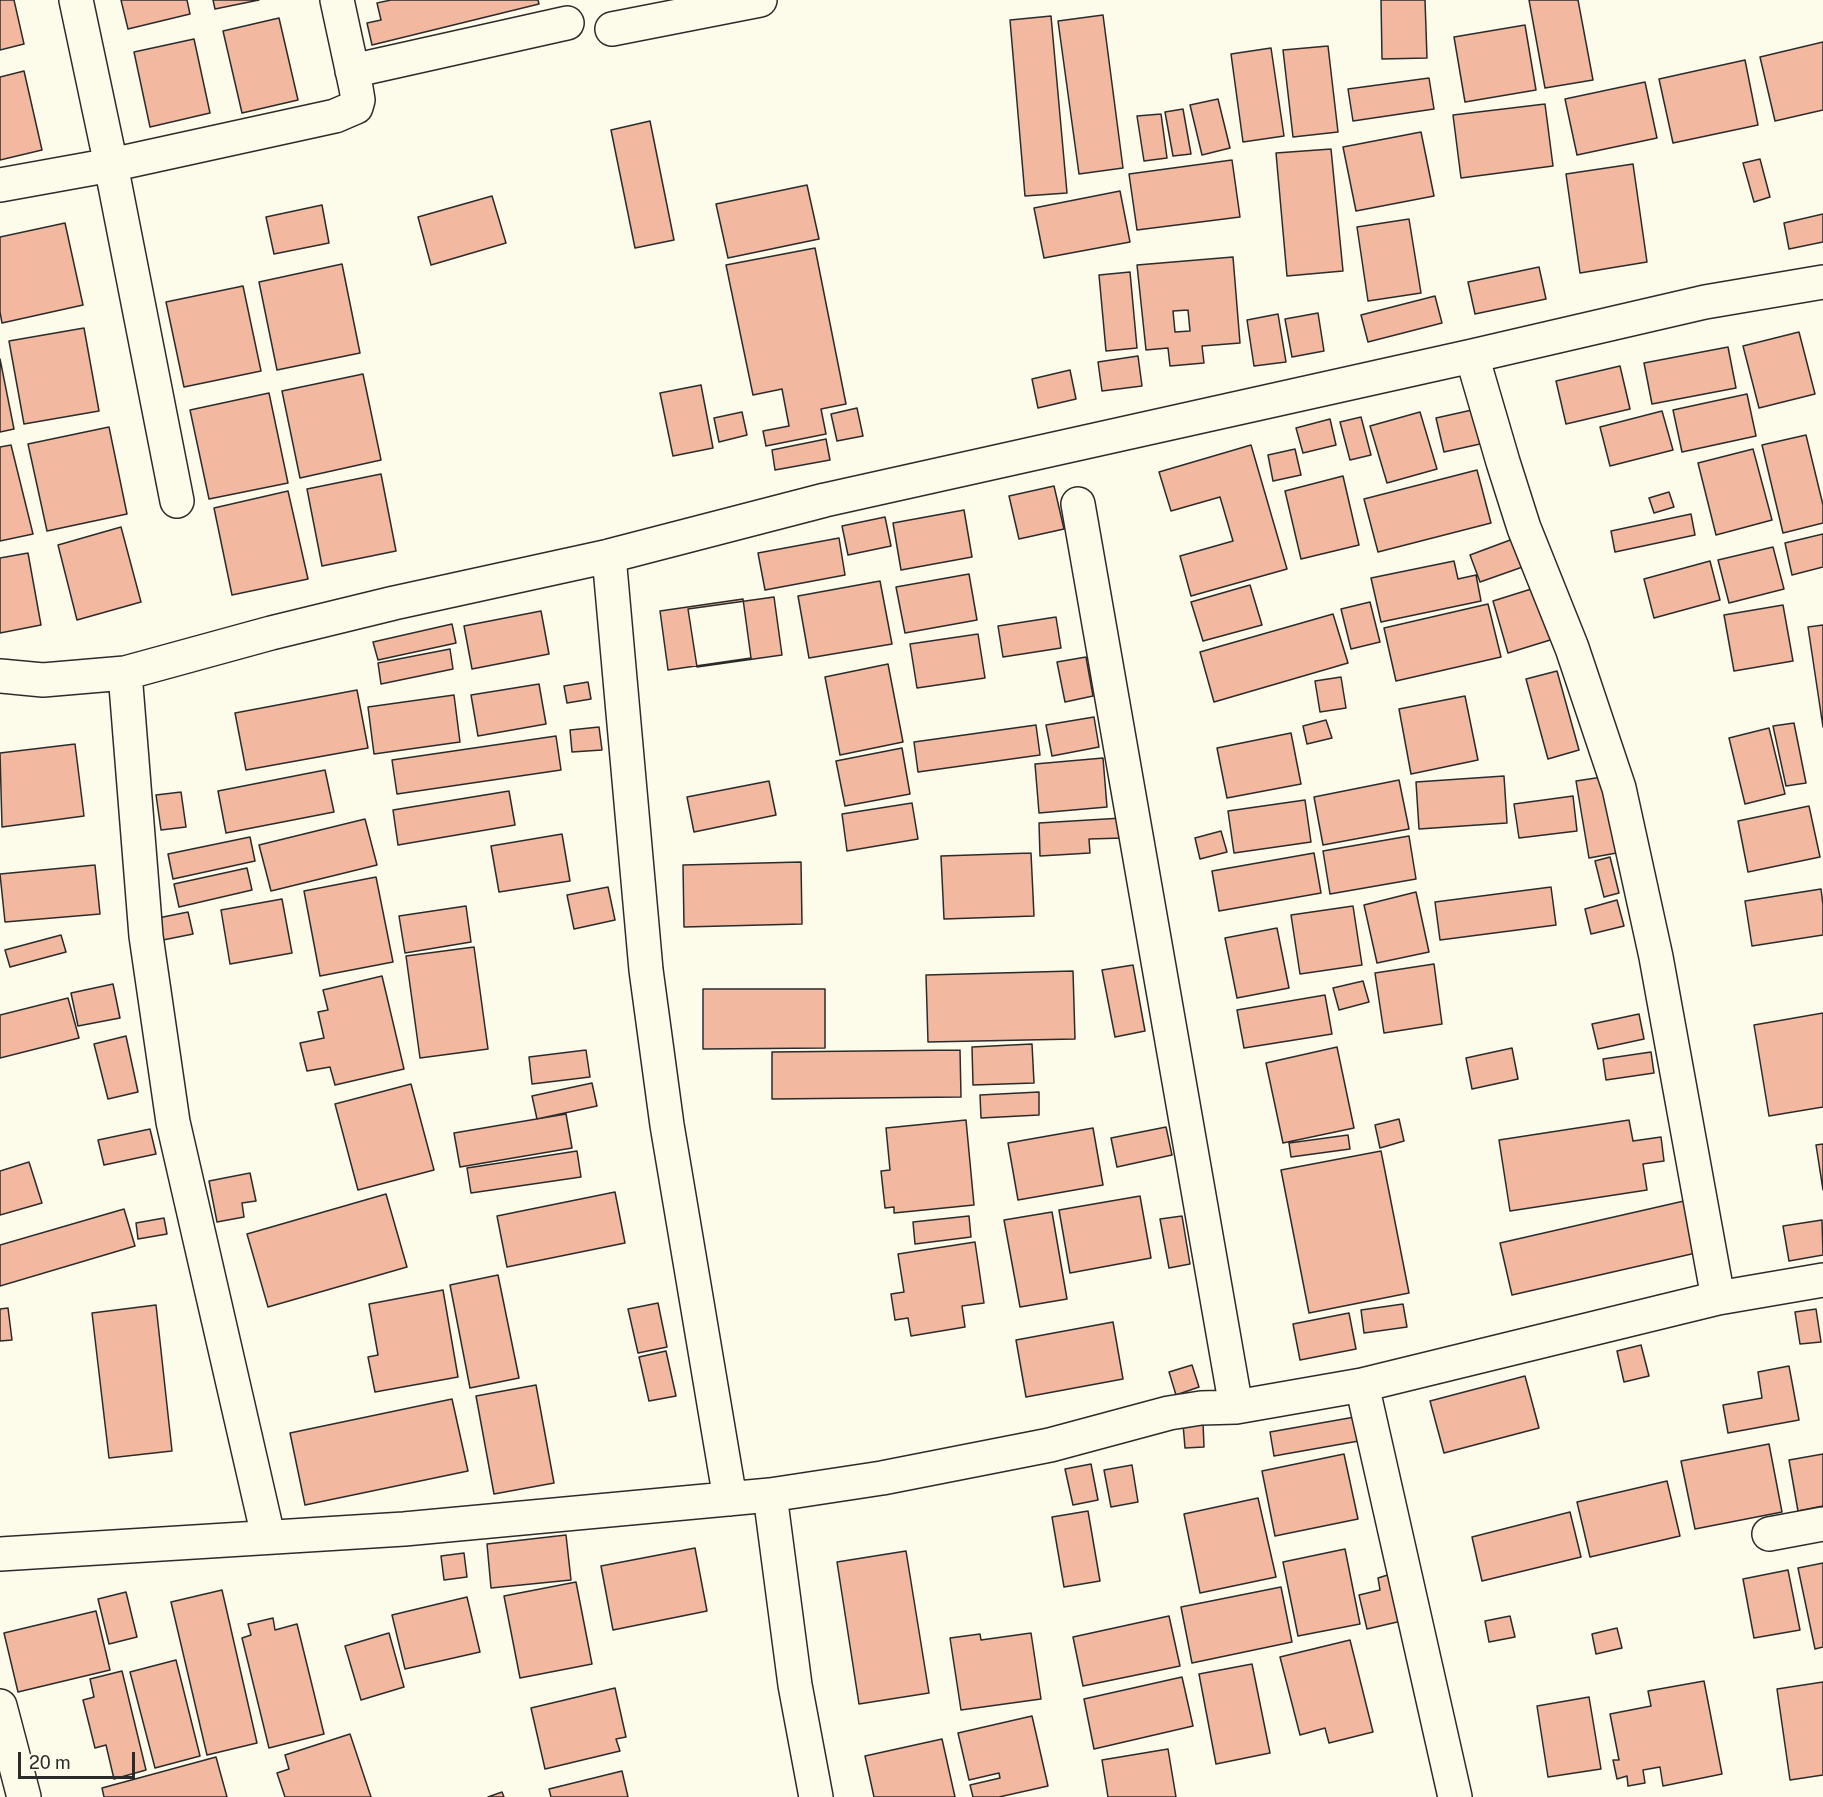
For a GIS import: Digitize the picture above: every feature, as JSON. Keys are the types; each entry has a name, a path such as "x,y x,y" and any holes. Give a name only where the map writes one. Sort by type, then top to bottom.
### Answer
{"street":[{"path":"76,0 177,501"},
{"path":"0,185 111,165 324,118 356,107 358,100 337,0"},
{"path":"612,29 760,0"},
{"path":"352,71 567,23"},
{"path":"0,676 44,680 125,673 271,633 394,603 609,556 825,500 1705,302 1823,282"},
{"path":"1472,356 1524,528 1572,648 1619,788 1656,957 1719,1298"},
{"path":"1078,504 1236,1407"},
{"path":"609,556 646,970 667,1125 730,1499"},
{"path":"125,673 146,936 171,1111 268,1536"},
{"path":"0,1554 404,1529 770,1495 882,1478 1050,1444 1169,1413 1201,1408 1236,1407 1362,1385 1719,1298 1823,1280"},
{"path":"1362,1385 1455,1797"},
{"path":"770,1495 795,1685 816,1797"},
{"path":"1769,1534 1823,1524"},
{"path":"0,1706 24,1797"}],"building":[{"path":"0,0 14,0 24,44 0,50"},
{"path":"121,0 187,0 190,14 128,29"},
{"path":"213,0 259,0 215,9"},
{"path":"391,0 538,0 539,4 372,45 367,23 381,20 377,3"},
{"path":"1381,0 1425,0 1427,58 1382,59"},
{"path":"1529,0 1578,0 1593,80 1545,88"},
{"path":"1103,15 1123,168 1079,174 1058,21"},
{"path":"1051,16 1067,193 1025,196 1010,20"},
{"path":"279,18 298,100 242,113 223,31"},
{"path":"1525,25 1536,90 1465,102 1454,37"},
{"path":"194,39 210,113 150,127 134,52"},
{"path":"1823,42 1823,110 1775,121 1760,57"},
{"path":"1328,46 1338,132 1293,137 1283,50"},
{"path":"1271,48 1284,136 1243,142 1231,54"},
{"path":"1745,60 1758,125 1673,143 1659,79"},
{"path":"24,71 42,150 0,160 0,77"},
{"path":"1429,78 1434,109 1353,121 1348,89"},
{"path":"1645,82 1657,138 1577,155 1565,99"},
{"path":"1218,99 1230,148 1202,155 1190,105"},
{"path":"1545,104 1553,166 1461,178 1453,115"},
{"path":"1183,109 1191,154 1173,156 1165,112"},
{"path":"1161,114 1167,158 1144,161 1137,116"},
{"path":"650,121 674,240 635,248 611,130"},
{"path":"1421,132 1434,196 1356,211 1343,147"},
{"path":"1331,149 1343,271 1287,276 1276,153"},
{"path":"1760,159 1770,197 1754,202 1743,163"},
{"path":"1232,160 1240,217 1137,230 1129,174"},
{"path":"1633,164 1647,262 1580,273 1566,174"},
{"path":"807,185 819,239 728,258 716,204"},
{"path":"1120,191 1130,242 1044,258 1034,208"},
{"path":"492,196 506,243 431,265 418,217"},
{"path":"322,205 329,243 274,254 266,217"},
{"path":"1823,214 1823,242 1789,249 1784,223"},
{"path":"1409,219 1421,293 1368,301 1357,227"},
{"path":"65,223 83,305 2,323 0,237"},
{"path":"815,248 846,404 821,409 826,434 766,446 763,431 789,426 782,389 753,395 726,265"},
{"path":"1233,257 1240,343 1202,346 1204,363 1170,366 1168,348 1146,350 1137,265","holes":["1188,310 1190,331 1175,332 1173,311"]},
{"path":"342,264 360,353 277,370 259,282"},
{"path":"1539,267 1546,299 1475,314 1468,282"},
{"path":"1130,272 1137,348 1106,351 1099,275"},
{"path":"243,286 261,371 184,387 166,302"},
{"path":"1435,296 1442,323 1368,342 1361,315"},
{"path":"1318,313 1324,351 1292,357 1285,319"},
{"path":"1278,314 1286,362 1254,366 1247,320"},
{"path":"84,328 99,411 24,424 9,341"},
{"path":"1799,332 1815,394 1759,408 1743,346"},
{"path":"1728,347 1736,388 1652,404 1644,363"},
{"path":"1138,356 1142,386 1102,391 1098,362"},
{"path":"0,359 14,429 0,432"},
{"path":"1620,366 1630,409 1566,424 1556,381"},
{"path":"1070,370 1076,399 1038,408 1032,379"},
{"path":"363,374 381,460 300,478 282,391"},
{"path":"701,385 713,448 673,456 660,393"},
{"path":"269,393 288,483 209,499 190,410"},
{"path":"1747,394 1756,436 1682,452 1673,410"},
{"path":"857,408 863,436 837,441 831,414"},
{"path":"1472,410 1480,444 1444,452 1436,418"},
{"path":"1662,411 1673,450 1610,466 1600,427"},
{"path":"742,412 747,435 719,442 714,418"},
{"path":"1420,412 1437,469 1387,483 1370,426"},
{"path":"1361,417 1371,455 1350,460 1340,422"},
{"path":"1330,419 1336,445 1303,453 1296,428"},
{"path":"109,427 127,514 47,531 28,444"},
{"path":"1806,435 1823,505 1823,523 1783,533 1762,445"},
{"path":"826,439 830,460 775,470 772,450"},
{"path":"11,445 33,534 0,541 0,447"},
{"path":"1251,445 1287,569 1191,596 1180,556 1233,541 1220,497 1171,511 1159,472"},
{"path":"1295,449 1301,475 1273,481 1268,455"},
{"path":"1753,449 1772,520 1716,535 1698,463"},
{"path":"1477,470 1491,523 1378,552 1364,499"},
{"path":"381,474 396,551 322,566 307,489"},
{"path":"1343,476 1359,545 1301,559 1285,491"},
{"path":"1054,486 1064,529 1019,539 1009,496"},
{"path":"288,491 308,579 232,595 214,508"},
{"path":"1669,492 1674,507 1654,513 1649,498"},
{"path":"964,510 972,557 901,570 893,523"},
{"path":"1691,514 1695,535 1615,552 1611,531"},
{"path":"885,517 891,546 848,555 842,526"},
{"path":"121,527 141,602 77,620 58,545"},
{"path":"1823,534 1823,567 1792,575 1785,543"},
{"path":"1521,536 1531,564 1480,582 1470,555"},
{"path":"839,538 845,575 765,590 758,553"},
{"path":"1773,547 1784,589 1729,603 1718,560"},
{"path":"28,553 41,625 0,633 0,558"},
{"path":"1454,561 1458,579 1476,575 1481,601 1381,622 1371,578"},
{"path":"1710,561 1720,600 1654,618 1644,579"},
{"path":"969,574 977,620 905,633 896,587"},
{"path":"880,581 892,644 809,658 798,596"},
{"path":"1250,585 1262,625 1203,641 1191,602"},
{"path":"1544,585 1560,637 1508,653 1493,601"},
{"path":"774,597 782,655 697,667 688,609"},
{"path":"743,599 751,658 668,670 660,611"},
{"path":"1370,602 1380,642 1351,649 1341,609"},
{"path":"1488,604 1501,657 1396,681 1384,628"},
{"path":"1783,605 1793,661 1734,671 1724,615"},
{"path":"541,611 549,654 472,669 464,626"},
{"path":"1333,614 1348,663 1214,702 1200,652"},
{"path":"1056,617 1061,648 1003,657 998,626"},
{"path":"452,624 456,643 378,660 373,642"},
{"path":"1823,625 1823,727 1808,627"},
{"path":"978,634 985,678 917,688 910,644"},
{"path":"450,649 453,669 381,684 378,663"},
{"path":"1086,657 1093,696 1065,702 1057,662"},
{"path":"888,664 903,742 840,755 825,677"},
{"path":"1557,671 1579,750 1548,759 1526,679"},
{"path":"1341,677 1346,708 1320,712 1315,681"},
{"path":"588,682 591,699 567,703 564,686"},
{"path":"539,684 546,724 478,736 471,695"},
{"path":"357,690 368,748 246,770 235,713"},
{"path":"454,695 460,742 374,754 368,707"},
{"path":"1465,696 1478,760 1411,774 1399,709"},
{"path":"1094,717 1099,747 1052,756 1046,725"},
{"path":"1326,720 1332,738 1307,744 1303,726"},
{"path":"1794,723 1806,783 1786,786 1773,726"},
{"path":"1036,725 1040,755 918,772 914,742"},
{"path":"599,727 602,750 572,752 570,730"},
{"path":"1769,728 1785,794 1745,804 1729,738"},
{"path":"1291,733 1301,784 1227,798 1217,748"},
{"path":"556,736 561,770 397,794 392,760"},
{"path":"75,744 84,816 2,827 0,753"},
{"path":"902,748 910,794 845,806 836,761"},
{"path":"1103,758 1107,807 1039,813 1035,764"},
{"path":"325,770 334,812 226,833 218,791"},
{"path":"1504,776 1507,823 1419,829 1416,782"},
{"path":"1609,776 1622,852 1589,858 1576,781"},
{"path":"1399,780 1409,829 1323,845 1314,797"},
{"path":"769,781 776,815 694,832 687,797"},
{"path":"509,791 515,825 398,845 393,810"},
{"path":"181,792 186,827 161,830 156,795"},
{"path":"1573,796 1577,831 1519,838 1514,804"},
{"path":"1305,800 1311,842 1234,853 1228,811"},
{"path":"912,803 918,839 847,851 842,814"},
{"path":"1809,806 1820,857 1748,872 1738,821"},
{"path":"1122,818 1123,838 1089,839 1090,853 1040,856 1039,823"},
{"path":"365,819 377,865 271,891 259,845"},
{"path":"1221,831 1227,852 1200,859 1195,838"},
{"path":"562,834 570,881 499,892 491,846"},
{"path":"1409,836 1416,879 1330,894 1323,851"},
{"path":"250,837 255,861 173,879 168,854"},
{"path":"1031,853 1034,916 944,919 941,856"},
{"path":"1314,853 1321,893 1219,911 1212,871"},
{"path":"1610,857 1619,893 1604,897 1595,861"},
{"path":"801,862 802,924 684,927 683,865"},
{"path":"95,865 100,914 5,922 0,874"},
{"path":"247,868 252,890 179,907 174,884"},
{"path":"376,877 393,962 320,976 304,891"},
{"path":"608,887 615,920 574,929 567,895"},
{"path":"1551,887 1556,925 1440,940 1435,902"},
{"path":"1821,889 1823,935 1752,946 1745,901"},
{"path":"1416,892 1429,952 1377,963 1364,905"},
{"path":"282,899 292,953 230,964 221,910"},
{"path":"1617,900 1624,926 1591,934 1585,909"},
{"path":"466,906 471,942 405,953 399,916"},
{"path":"1353,906 1362,965 1300,974 1291,915"},
{"path":"188,912 193,934 163,940 158,918"},
{"path":"1277,928 1289,988 1237,998 1225,938"},
{"path":"61,935 66,952 10,967 5,950"},
{"path":"474,947 488,1049 420,1058 406,956"},
{"path":"1434,964 1442,1024 1384,1033 1375,973"},
{"path":"1133,965 1145,1031 1115,1037 1102,970"},
{"path":"1073,971 1075,1039 928,1042 926,975"},
{"path":"382,976 404,1069 335,1085 330,1067 307,1071 300,1043 324,1038 318,1012 328,1010 323,990"},
{"path":"1363,981 1369,1002 1339,1010 1333,988"},
{"path":"113,984 120,1018 78,1026 71,993"},
{"path":"703,989 825,989 825,1048 703,1049"},
{"path":"1325,995 1332,1034 1244,1048 1237,1010"},
{"path":"68,998 79,1038 0,1058 0,1015"},
{"path":"1823,1013 1823,1107 1769,1116 1754,1025"},
{"path":"1639,1014 1644,1039 1598,1049 1592,1024"},
{"path":"126,1036 138,1092 108,1099 94,1044"},
{"path":"1032,1044 1034,1083 973,1085 972,1047"},
{"path":"1337,1047 1354,1128 1283,1143 1266,1063"},
{"path":"1512,1048 1518,1079 1472,1089 1466,1058"},
{"path":"586,1050 590,1077 532,1084 529,1057"},
{"path":"960,1050 961,1097 772,1099 772,1052"},
{"path":"1651,1052 1654,1073 1606,1080 1603,1059"},
{"path":"592,1083 597,1106 537,1119 532,1096"},
{"path":"411,1084 434,1170 358,1190 335,1104"},
{"path":"1039,1092 1039,1115 981,1118 980,1095"},
{"path":"566,1114 572,1148 460,1167 454,1133"},
{"path":"1399,1119 1404,1141 1380,1148 1375,1125"},
{"path":"966,1120 974,1205 894,1213 894,1207 885,1208 881,1171 890,1170 886,1128"},
{"path":"1629,1120 1633,1141 1661,1137 1664,1161 1643,1164 1647,1190 1510,1211 1499,1140"},
{"path":"1166,1127 1172,1155 1117,1167 1111,1138"},
{"path":"1093,1128 1103,1185 1018,1200 1008,1143"},
{"path":"150,1129 156,1154 104,1165 98,1140"},
{"path":"1348,1135 1350,1149 1291,1157 1289,1143"},
{"path":"1823,1144 1823,1190 1816,1145"},
{"path":"577,1151 581,1177 471,1193 467,1168"},
{"path":"1381,1151 1409,1293 1309,1313 1281,1170"},
{"path":"29,1162 42,1203 0,1215 0,1171"},
{"path":"250,1173 256,1201 242,1203 244,1217 217,1222 209,1181"},
{"path":"615,1192 625,1243 507,1267 497,1216"},
{"path":"386,1194 407,1267 268,1307 247,1234"},
{"path":"1140,1196 1151,1258 1070,1273 1059,1210"},
{"path":"1697,1198 1709,1250 1512,1295 1500,1243"},
{"path":"124,1209 135,1246 0,1286 0,1245"},
{"path":"1052,1212 1067,1299 1020,1307 1004,1220"},
{"path":"969,1216 971,1237 915,1244 913,1222"},
{"path":"1182,1216 1190,1264 1169,1268 1160,1219"},
{"path":"164,1218 167,1234 138,1239 136,1223"},
{"path":"1822,1220 1823,1255 1789,1261 1783,1226"},
{"path":"975,1242 984,1303 962,1306 965,1327 911,1336 908,1318 895,1320 891,1294 904,1292 898,1254"},
{"path":"498,1275 519,1378 470,1388 450,1285"},
{"path":"443,1290 458,1377 375,1392 368,1357 378,1355 369,1304"},
{"path":"658,1303 667,1347 638,1353 628,1309"},
{"path":"1403,1304 1407,1327 1364,1333 1361,1310"},
{"path":"156,1305 172,1451 109,1458 92,1313"},
{"path":"8,1308 12,1340 0,1341 0,1309"},
{"path":"1816,1309 1821,1342 1800,1344 1795,1312"},
{"path":"1349,1313 1356,1349 1300,1360 1293,1324"},
{"path":"1113,1322 1123,1379 1026,1397 1016,1340"},
{"path":"1641,1345 1649,1376 1624,1382 1617,1351"},
{"path":"666,1351 676,1396 649,1401 639,1357"},
{"path":"1192,1365 1199,1387 1176,1395 1169,1372"},
{"path":"1789,1366 1799,1420 1728,1433 1723,1405 1762,1398 1758,1372"},
{"path":"1525,1376 1539,1428 1444,1453 1430,1401"},
{"path":"536,1385 554,1483 494,1494 476,1396"},
{"path":"452,1399 468,1471 305,1505 290,1433"},
{"path":"1366,1415 1370,1439 1274,1456 1270,1432"},
{"path":"1203,1422 1204,1447 1185,1448 1183,1424"},
{"path":"1769,1444 1782,1512 1695,1529 1681,1461"},
{"path":"1344,1454 1358,1519 1275,1536 1262,1471"},
{"path":"1823,1454 1823,1506 1798,1511 1789,1460"},
{"path":"1091,1464 1098,1500 1073,1505 1065,1469"},
{"path":"1132,1465 1138,1502 1111,1507 1104,1470"},
{"path":"1667,1481 1680,1536 1590,1557 1577,1502"},
{"path":"1258,1498 1276,1577 1200,1593 1184,1514"},
{"path":"1088,1511 1100,1581 1064,1587 1052,1517"},
{"path":"1570,1512 1581,1557 1482,1581 1472,1537"},
{"path":"566,1535 571,1580 491,1588 487,1544"},
{"path":"695,1548 707,1611 613,1630 601,1566"},
{"path":"1345,1549 1360,1624 1298,1636 1283,1562"},
{"path":"906,1551 929,1693 859,1704 837,1562"},
{"path":"464,1553 467,1577 444,1580 441,1556"},
{"path":"1823,1563 1823,1647 1815,1649 1798,1568"},
{"path":"1788,1570 1800,1630 1754,1638 1743,1579"},
{"path":"1394,1573 1406,1620 1367,1629 1359,1595 1380,1590 1378,1578"},
{"path":"576,1582 592,1664 520,1678 504,1596"},
{"path":"1281,1587 1292,1642 1192,1663 1181,1607"},
{"path":"222,1590 257,1743 207,1755 171,1602"},
{"path":"126,1592 137,1637 109,1644 98,1599"},
{"path":"467,1597 480,1652 405,1669 392,1615"},
{"path":"96,1611 110,1670 18,1692 4,1633"},
{"path":"1169,1616 1180,1666 1083,1686 1073,1637"},
{"path":"1510,1616 1515,1637 1489,1642 1485,1621"},
{"path":"273,1618 275,1630 297,1624 324,1734 269,1748 242,1638 251,1635 248,1624"},
{"path":"1617,1628 1622,1648 1596,1654 1592,1634"},
{"path":"389,1633 404,1687 361,1700 345,1646"},
{"path":"1031,1633 1041,1699 961,1710 950,1638 980,1634 981,1640"},
{"path":"1350,1640 1373,1732 1329,1743 1325,1728 1300,1735 1280,1657"},
{"path":"176,1660 200,1756 155,1768 130,1672"},
{"path":"1252,1664 1270,1753 1216,1764 1199,1674"},
{"path":"122,1671 146,1770 114,1779 106,1745 95,1748 83,1700 94,1697 90,1679"},
{"path":"1182,1677 1193,1726 1094,1749 1084,1699"},
{"path":"1704,1681 1722,1774 1663,1786 1660,1767 1643,1770 1645,1783 1628,1786 1627,1776 1617,1779 1613,1760 1619,1760 1610,1714 1651,1706 1648,1691"},
{"path":"1823,1682 1823,1775 1790,1780 1777,1689"},
{"path":"615,1688 626,1737 616,1739 620,1751 545,1769 531,1708"},
{"path":"1589,1697 1601,1769 1548,1777 1537,1706"},
{"path":"1032,1716 1048,1786 999,1797 973,1797 970,1785 1000,1778 999,1773 969,1780 958,1733"},
{"path":"350,1734 371,1797 285,1797 277,1773 289,1769 285,1755"},
{"path":"942,1739 955,1797 874,1797 865,1756"},
{"path":"1168,1749 1176,1797 1108,1797 1102,1760"},
{"path":"216,1757 227,1797 104,1797 102,1788"},
{"path":"622,1771 628,1797 551,1797 549,1789"},
{"path":"502,1792 504,1797 488,1797"}]}
